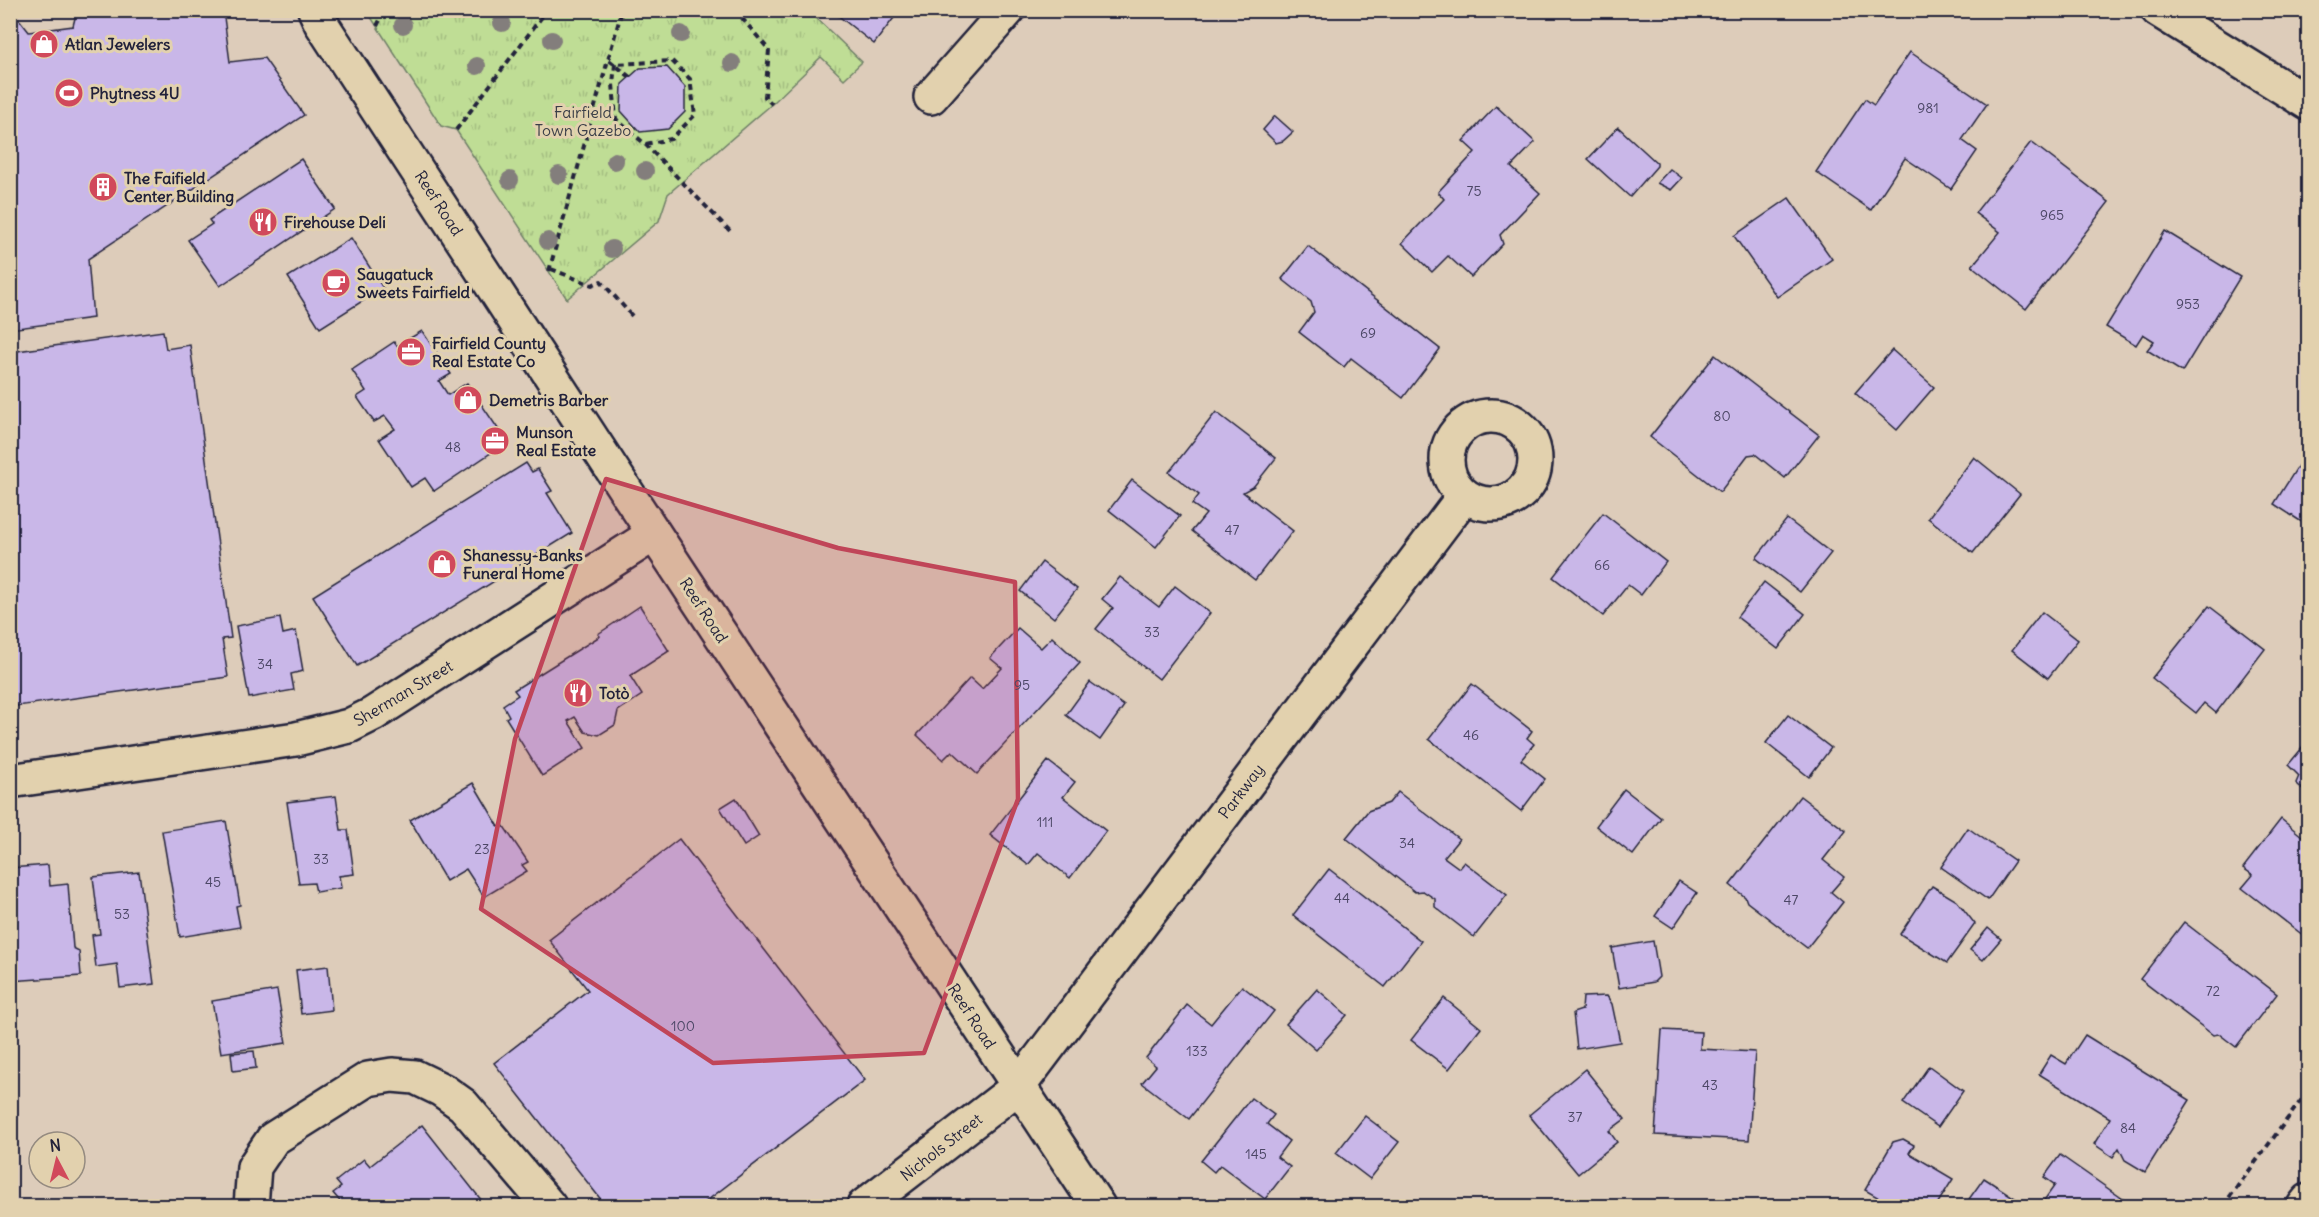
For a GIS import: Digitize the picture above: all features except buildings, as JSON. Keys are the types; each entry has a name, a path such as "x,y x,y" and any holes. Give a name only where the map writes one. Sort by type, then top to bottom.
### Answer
{"street":[{"name":"Reef Road","path":"315,10 321,23 654,534 1098,1206"},
{"path":"931,96 1008,10"},
{"path":"2158,10 2308,103"},
{"name":"Parkway","path":"1018,1087 1464,496"},
{"name":"Sherman Street","path":"10,781 296,739 349,726 373,714 654,534"},
{"path":"251,1206 254,1167 273,1139 368,1079 392,1075 415,1077 442,1090 462,1105 549,1206"},
{"name":"Nichols Street","path":"864,1206 1018,1087"},
{"path":"2304,1206 2308,1201"}],"path":[{"path":"376,26 385,10"},
{"path":"456,130 547,10"},
{"path":"622,10 550,270 592,285 601,281 633,317"},
{"path":"735,10 769,50 765,97 772,104"},
{"path":"609,60 630,77"},
{"path":"615,64 672,61 690,79 695,114 671,139 645,144"},
{"path":"615,64 613,84 616,119 645,144 730,231"},
{"path":"2223,1206 2308,1091"}],"highlighted area":[{"path":"606,479 838,548 1015,582 1018,799 924,1053 713,1063 481,909 515,739"}],"green space":[{"name":"Fairfield Town Gazebo","path":"367,11 809,11 862,62 844,79 821,57 772,104 668,194 659,221 567,299 456,130 441,126"}],"place":[{"name":"Atlan Jewelers","path":"44,44"},
{"name":"Phytness 4U","path":"69,93"},
{"name":"The Faifield Center Building","path":"103,187"},
{"name":"Firehouse Deli","path":"263,222"},
{"name":"Saugatuck Sweets Fairfield","path":"336,283"},
{"name":"Fairfield County Real Estate Co","path":"411,352"},
{"name":"Demetris Barber","path":"468,400"},
{"name":"Munson Real Estate","path":"495,441"},
{"name":"Shanessy-Banks Funeral Home","path":"442,564"},
{"name":"Totò","path":"578,693"}]}
